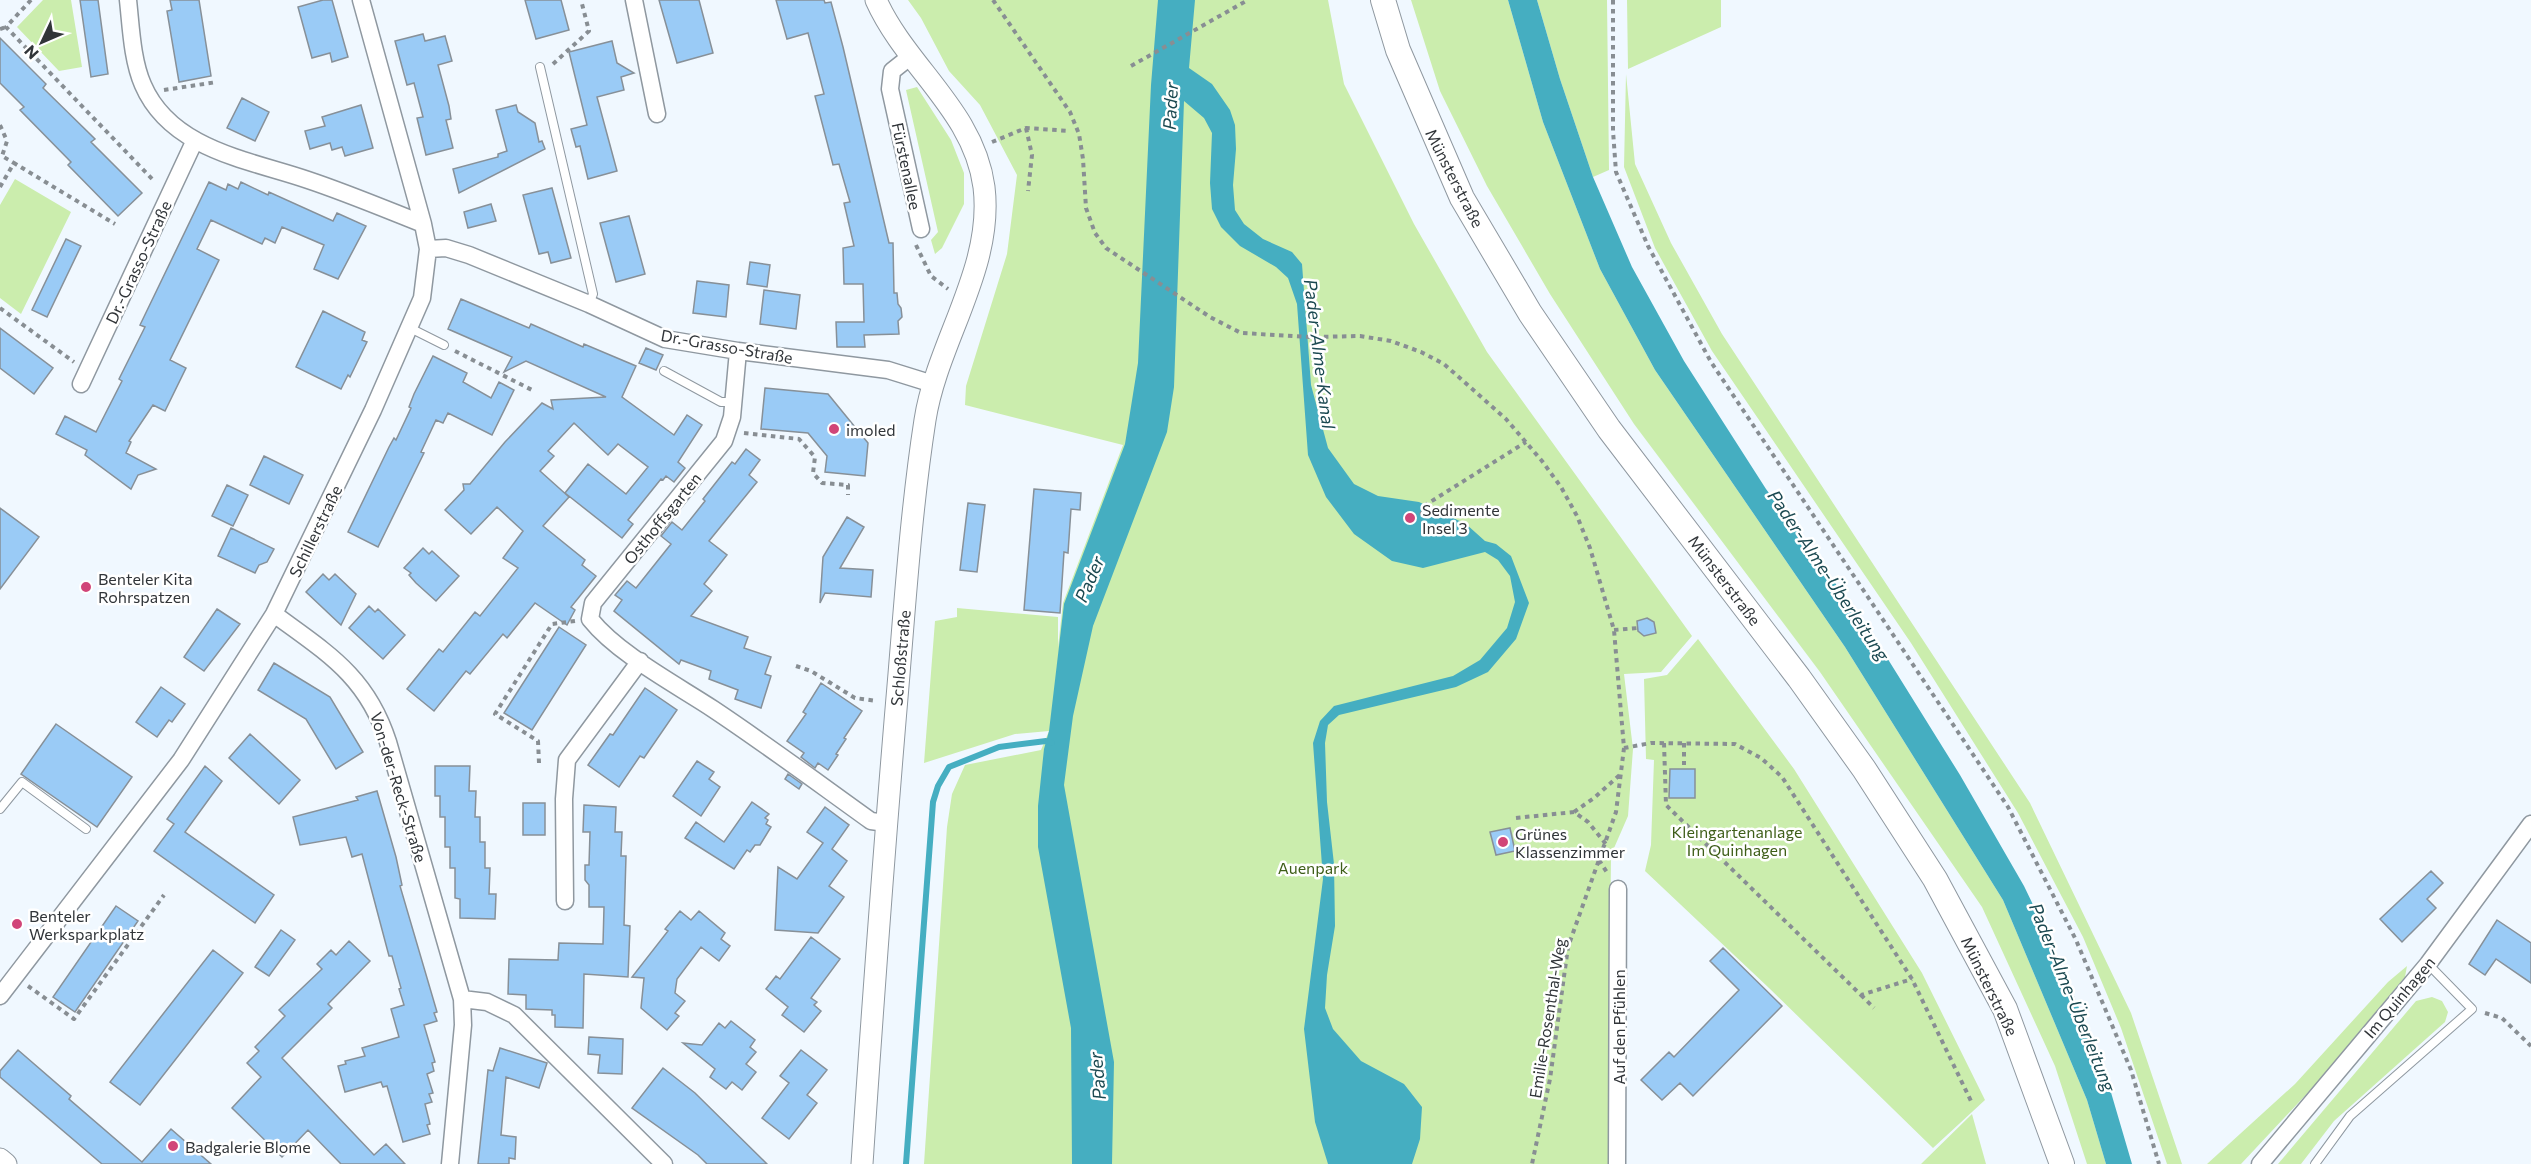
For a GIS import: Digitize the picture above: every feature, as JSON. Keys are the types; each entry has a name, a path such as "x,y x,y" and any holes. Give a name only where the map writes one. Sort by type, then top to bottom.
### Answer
{"main road":[{"name":"Münsterstraße","path":"1383,0 1398,50 1462,198 1530,313 1609,429 1800,678 1864,769 1935,879 2005,1009 2062,1164"}],"street":[{"path":"128,0 139,74 147,93 166,117 195,140 217,151 309,180 423,224"},
{"name":"Schillerstraße","path":"0,996 181,760 274,614 374,410 422,298 428,249 423,224 360,0"},
{"path":"634,0 657,114"},
{"path":"876,0 897,38 957,114 975,156"},
{"name":"Fürstenallee","path":"910,56 892,71 890,89 921,229"},
{"name":"Dr.-Grasso-Straße","path":"84,377 195,140"},
{"name":"Schloßstraße","path":"862,1164 886,823 915,501 925,420 933,384 981,247 985,225 983,183 975,156"},
{"name":"Dr.-Grasso-Straße","path":"428,249 446,248 469,255 589,304 665,339 738,351 888,370 905,373 933,384"},
{"name":"Osthoffsgarten","path":"590,619 593,603 724,441 728,432 733,402 738,351"},
{"name":"Von-der-Reck-Straße","path":"274,614 327,654 362,687 375,707 388,742 462,999 463,1025 450,1164"},
{"path":"590,619 600,631 640,661 775,751 871,821 886,823"},
{"path":"565,901 564,799 567,760 640,661"},
{"name":"Im Quinhagen","path":"2260,1164 2428,964 2531,824"},
{"name":"Auf den Pfühlen","path":"1617,1164 1618,890"},
{"path":"462,999 487,1002 514,1015 664,1164"},
{"path":"0,1159 6,1164"}],"lane":[{"path":"540,67 593,294 589,304"},
{"path":"410,328 444,345"},
{"path":"664,371 721,402 733,402"},
{"path":"0,809 22,782 86,829"},
{"path":"2315,1164 2350,1116 2472,1009 2428,964"}],"path":[{"path":"0,29 6,27 32,0"},
{"path":"540,67 554,63 589,31 582,0"},
{"name":"Emilie-Rosenthal-Weg","path":"993,0 1070,112 1079,134 1086,208 1095,233 1106,248 1126,264 1241,333 1312,338 1360,336 1391,341 1421,352 1444,364 1506,419 1561,487 1577,516 1590,548 1614,630 1624,748 1616,812 1568,947 1549,1087 1532,1164"},
{"path":"1131,66 1248,0"},
{"path":"1613,0 1613,131 1616,172 1648,246 1711,362 2008,807 2076,940 2131,1070 2158,1164"},
{"path":"6,27 160,187 172,190"},
{"path":"147,93 217,82"},
{"path":"0,125 7,141 2,156 115,224"},
{"path":"1026,128 1032,155 1028,191"},
{"path":"975,156 1026,128 1070,131"},
{"path":"0,187 14,163"},
{"name":"Fürstenallee","path":"921,229 914,242 932,276 963,300"},
{"path":"0,308 84,377"},
{"path":"444,345 532,390"},
{"path":"728,432 799,439 815,457 813,473 822,483 848,485 848,495"},
{"path":"1421,515 1427,504 1526,442"},
{"path":"539,763 538,741 495,714 552,624 590,619"},
{"path":"1614,630 1638,628"},
{"path":"796,666 811,671 855,698 880,701"},
{"path":"1664,743 1666,805 1874,1008"},
{"path":"1624,748 1664,743 1735,744 1761,758 1782,777 1912,979 1971,1101"},
{"path":"1684,743 1684,765"},
{"path":"1516,818 1574,812 1622,773"},
{"path":"1574,812 1588,822 1606,844"},
{"path":"15,977 74,1019 164,895"},
{"path":"1861,995 1912,979"},
{"path":"2472,1009 2502,1018 2531,1046"}],"green space":[{"path":"43,0 71,0 82,67 59,71 17,27"},
{"name":"Auenpark","path":"908,0 1328,0 1344,84 1414,224 1487,352 1692,636 1661,672 1624,674 1633,749 1628,816 1611,855 1608,1164 924,1164 947,827 952,794 965,765 1041,750 1049,731 1015,734 924,763 935,621 957,617 957,608 1058,617 1058,647 1063,603 1123,445 965,405 966,386 1007,254 1017,175 980,105 949,71 921,18"},
{"path":"1411,0 1508,0 1543,122 1600,269 1655,370 1845,647 2003,900 2087,1100 2106,1164 2087,1164 2055,1066 1982,907 1820,672 1634,424 1550,294 1487,186 1440,91"},
{"path":"1537,0 1607,0 1609,170 1593,177 1560,79"},
{"path":"1627,0 1721,0 1721,27 1628,69"},
{"path":"1626,74 1635,164 1671,243 1722,334 2030,803 2131,1013 2182,1164 2167,1164 2121,1028 2083,937 2018,813 1911,643 1712,351 1655,248 1624,167"},
{"path":"917,87 951,140 964,173 964,204 942,248 935,254 931,240 938,232 906,90"},
{"path":"15,179 71,212 21,314 0,298 0,205"},
{"name":"Kleingartenanlage Im Quinhagen","path":"1698,639 1794,769 1922,973 1985,1100 1933,1148 1645,871 1651,845 1654,760 1646,759 1644,679 1667,675"},
{"path":"2407,966 2405,977 2315,1085 2241,1164 2207,1164 2295,1084 2388,982"},
{"path":"2432,997 2442,1001 2448,1012 2445,1022 2334,1121 2301,1164 2278,1164 2416,1001"},
{"path":"1972,1114 1986,1164 1921,1164"}],"water":[{"name":"Pader","path":"1158,0 1195,0 1189,68 1212,84 1230,110 1235,125 1233,185 1235,210 1244,224 1263,239 1292,252 1302,264 1311,385 1328,448 1354,484 1378,496 1419,502 1466,524 1485,541 1496,544 1511,556 1529,603 1516,639 1488,672 1456,687 1339,715 1328,725 1325,743 1327,802 1334,864 1335,926 1327,975 1325,1008 1333,1029 1361,1061 1404,1084 1422,1107 1420,1139 1412,1164 1328,1164 1315,1122 1304,1029 1323,879 1313,743 1320,721 1334,706 1453,676 1480,660 1507,628 1515,602 1510,576 1498,560 1485,552 1423,568 1392,561 1354,534 1326,497 1308,455 1297,304 1288,278 1276,267 1240,246 1221,227 1212,209 1210,183 1212,133 1204,118 1184,101 1174,387 1167,432 1093,626 1073,716 1064,785 1114,1062 1112,1164 1072,1164 1071,1028 1038,847 1038,806 1064,604 1125,444 1138,363 1151,85"},
{"name":"Pader-Alme-Überleitung","path":"1508,0 1537,0 1560,79 1593,177 1632,267 1684,361 1766,489 1871,632 1960,775 2024,886 2059,959 2105,1072 2132,1164 2106,1164 2087,1100 2003,900 1845,647 1655,370 1600,269 1543,122"}],"building":[{"path":"80,0 98,0 108,74 91,77"},
{"path":"170,0 199,0 211,76 179,82 167,11 172,10"},
{"path":"323,0 332,0 348,57 332,62 330,53 312,58 298,7"},
{"path":"525,0 561,0 569,30 536,39"},
{"path":"659,0 699,0 713,53 677,63"},
{"path":"776,0 831,2 843,47 889,243 893,243 894,293 897,293 902,317 898,321 899,334 864,335 865,347 837,347 836,322 864,322 863,284 844,284 843,248 854,246 844,203 850,202 839,164 833,165 815,96 824,94 808,33 787,39"},
{"path":"423,34 425,41 445,36 452,61 438,65 449,106 451,119 446,120 453,148 426,155 417,118 423,117 414,83 407,85 395,41"},
{"path":"0,38 46,84 43,88 95,139 91,142 142,193 118,216 68,165 71,162 20,110 24,107 0,83"},
{"path":"612,41 617,63 634,73 621,77 624,90 597,97 617,171 588,179 580,146 576,147 571,129 587,125 569,52"},
{"path":"242,98 269,112 255,141 227,128"},
{"path":"361,105 373,148 345,156 342,147 332,150 330,143 310,149 305,131 325,126 322,117"},
{"path":"516,105 518,112 535,123 539,142 542,141 545,149 459,193 453,169 498,157 498,154 507,151 496,110"},
{"path":"209,182 226,190 228,184 238,189 241,182 333,221 337,213 366,226 338,279 314,269 324,245 282,227 275,243 265,238 262,244 211,220 197,249 219,260 170,360 186,368 165,411 153,405 129,441 131,442 126,453 156,469 138,475 131,489 85,455 87,450 56,434 65,416 96,432 122,381 119,379 145,327 140,325"},
{"path":"552,188 571,258 551,263 548,252 539,254 523,195"},
{"path":"491,204 496,221 468,228 464,212"},
{"path":"629,216 645,274 616,282 600,223"},
{"path":"66,239 81,246 47,317 32,310"},
{"path":"750,262 770,265 767,287 747,284"},
{"path":"697,281 729,285 726,317 693,313"},
{"path":"764,290 800,295 796,329 760,324"},
{"path":"461,299 529,328 531,324 583,347 584,344 636,366 622,397 674,435 687,415 702,425 678,462 685,468 674,482 666,476 663,480 661,479 628,520 633,524 622,538 565,493 588,464 626,494 648,467 618,444 608,455 574,423 548,451 554,456 540,471 569,497 543,526 585,560 582,565 596,576 571,607 575,610 567,625 535,603 507,638 503,634 470,674 466,671 434,711 407,689 439,649 443,652 475,612 480,616 518,568 503,558 523,531 497,507 471,534 445,510 464,490 463,484 470,484 542,403 553,409 551,400 606,397 526,361 504,372 512,357 448,329"},
{"path":"323,311 365,332 362,340 367,342 350,377 348,375 341,389 296,367"},
{"path":"0,328 53,368 34,394 0,368"},
{"path":"646,348 663,355 656,370 639,363"},
{"path":"433,356 467,373 463,382 491,398 499,382 514,390 492,435 448,413 443,423 436,420 421,452 424,453 378,547 348,532 389,447 394,438 396,440 411,408 409,407 414,394"},
{"path":"765,388 828,394 868,443 865,476 825,472 827,456 808,433 761,429"},
{"path":"746,449 760,460 749,475 757,482 709,541 727,555 704,584 712,591 691,616 748,637 744,648 771,657 765,674 771,676 761,708 735,699 738,690 709,679 711,671 681,660 679,664 614,611 622,600 615,595 627,581 636,588 671,544 661,536 672,522 682,530 732,462 735,464"},
{"path":"264,456 303,475 289,504 250,485"},
{"path":"227,485 248,495 233,526 212,516"},
{"path":"1034,489 1081,493 1080,510 1071,509 1068,553 1064,552 1060,613 1024,610"},
{"path":"968,503 985,505 977,572 960,570"},
{"path":"0,508 39,537 0,589"},
{"path":"847,517 864,527 840,568 873,570 871,597 825,593 820,603 823,557"},
{"path":"231,528 274,549 267,562 259,565 255,573 218,556"},
{"path":"423,548 429,554 432,551 459,576 436,601 416,583 409,575 411,573 404,568"},
{"path":"323,574 329,580 335,574 356,594 341,625 306,592"},
{"path":"369,606 375,612 378,609 405,635 383,659 349,628"},
{"path":"217,609 240,624 204,671 184,657"},
{"path":"1647,618 1654,622 1656,633 1644,636 1638,631 1637,621"},
{"path":"559,627 586,645 532,730 504,713"},
{"path":"274,663 330,697 363,752 336,769 306,719 258,690"},
{"path":"821,683 862,711 844,738 846,739 836,754 838,755 828,770 818,763 815,768 801,757 804,753 787,741 806,714 803,712"},
{"path":"161,687 185,704 172,722 169,720 157,737 136,722"},
{"path":"645,688 677,710 644,758 640,756 619,787 588,765 610,734 613,735"},
{"path":"56,724 132,777 97,827 21,774"},
{"path":"250,734 300,780 279,804 229,758"},
{"path":"697,761 714,772 709,779 720,787 701,816 673,796"},
{"path":"205,766 222,781 185,832 274,895 255,923 154,851 174,824 167,819"},
{"path":"435,766 470,766 469,791 476,791 475,817 480,817 480,842 485,842 485,868 490,868 489,894 496,894 495,919 460,918 460,899 455,898 455,868 450,868 450,847 445,847 445,817 440,817 440,796 435,796"},
{"path":"1670,769 1695,769 1695,798 1669,798"},
{"path":"788,774 802,784 799,789 785,779"},
{"path":"377,791 396,857 402,885 400,886 437,1012 434,1013 437,1021 424,1025 435,1062 432,1063 434,1071 427,1074 433,1093 429,1094 432,1102 425,1104 430,1134 403,1142 387,1086 383,1087 381,1082 345,1092 338,1066 346,1064 345,1061 365,1056 362,1048 399,1037 391,1009 404,1005 362,854 352,857 346,837 300,845 293,817 358,800 356,797"},
{"path":"752,802 769,814 765,818 768,820 766,824 771,827 760,845 755,845 750,852 747,850 734,869 685,838 696,822 724,842"},
{"path":"523,803 545,803 545,835 523,835"},
{"path":"584,805 616,807 615,832 622,832 621,856 626,856 624,925 630,926 628,977 584,974 583,1028 555,1027 555,1015 552,1015 552,1010 526,1009 526,995 508,994 509,959 558,960 559,943 603,944 604,907 589,907 589,885 585,880 585,865 589,865 590,832 583,832"},
{"path":"825,807 849,825 832,849 847,861 829,886 844,897 818,933 775,930 778,867 797,879 823,843 807,832"},
{"name":"Grünes Klassenzimmer","path":"1510,828 1515,851 1496,855 1490,832"},
{"path":"2431,871 2443,883 2427,899 2436,908 2402,942 2380,919"},
{"path":"116,906 138,921 75,1012 53,997"},
{"path":"680,911 691,920 699,911 725,933 721,939 730,946 719,961 701,947 677,979 675,993 685,1001 675,1013 679,1016 667,1030 641,1008 644,978 632,977 668,931 665,929"},
{"path":"2497,920 2531,943 2531,983 2496,959 2485,975 2469,964"},
{"path":"281,930 295,940 269,976 255,967"},
{"path":"811,937 840,959 811,998 817,1002 814,1005 821,1011 804,1032 782,1015 788,1007 766,989 776,976 780,979"},
{"path":"349,941 370,961 328,1004 332,1008 282,1058 374,1155 386,1144 405,1164 341,1164 308,1130 282,1157 232,1108 261,1077 247,1063 259,1051 255,1047 285,1016 279,1010 322,969 317,964 331,950 336,955"},
{"path":"1723,948 1782,1006 1693,1096 1680,1083 1662,1100 1641,1080 1669,1052 1674,1057 1739,990 1710,961"},
{"path":"213,950 243,973 140,1105 110,1082"},
{"path":"731,1021 755,1040 750,1047 756,1052 746,1064 756,1072 742,1090 732,1082 726,1089 710,1077 715,1069 683,1043 702,1045 719,1023 725,1028"},
{"path":"589,1037 623,1039 622,1074 598,1073 600,1055 588,1054"},
{"path":"500,1048 547,1063 539,1088 506,1077 501,1135 516,1137 515,1159 509,1158 509,1164 478,1164 488,1070 493,1071"},
{"path":"18,1050 71,1096 69,1099 142,1162 171,1129 211,1164 102,1164 0,1077 0,1071"},
{"path":"801,1050 827,1070 807,1095 817,1103 789,1139 762,1118 789,1083 780,1076"},
{"path":"663,1068 695,1093 767,1164 707,1164 698,1155 632,1108"}],"waterway":[{"path":"906,1164 933,802 938,786 949,767 999,747 1046,741 1052,743"}],"place":[{"name":"imoled","path":"834,429"},
{"name":"Sedimente Insel 3","path":"1410,518"},
{"name":"Benteler Kita Rohrspatzen","path":"86,587"},
{"name":"Grünes Klassenzimmer","path":"1503,842"},
{"name":"Benteler Werksparkplatz","path":"17,924"},
{"name":"Badgalerie Blome","path":"173,1146"}],"water label":[{"name":"Pader-Alme-Kanal","path":"1320,354"}]}
